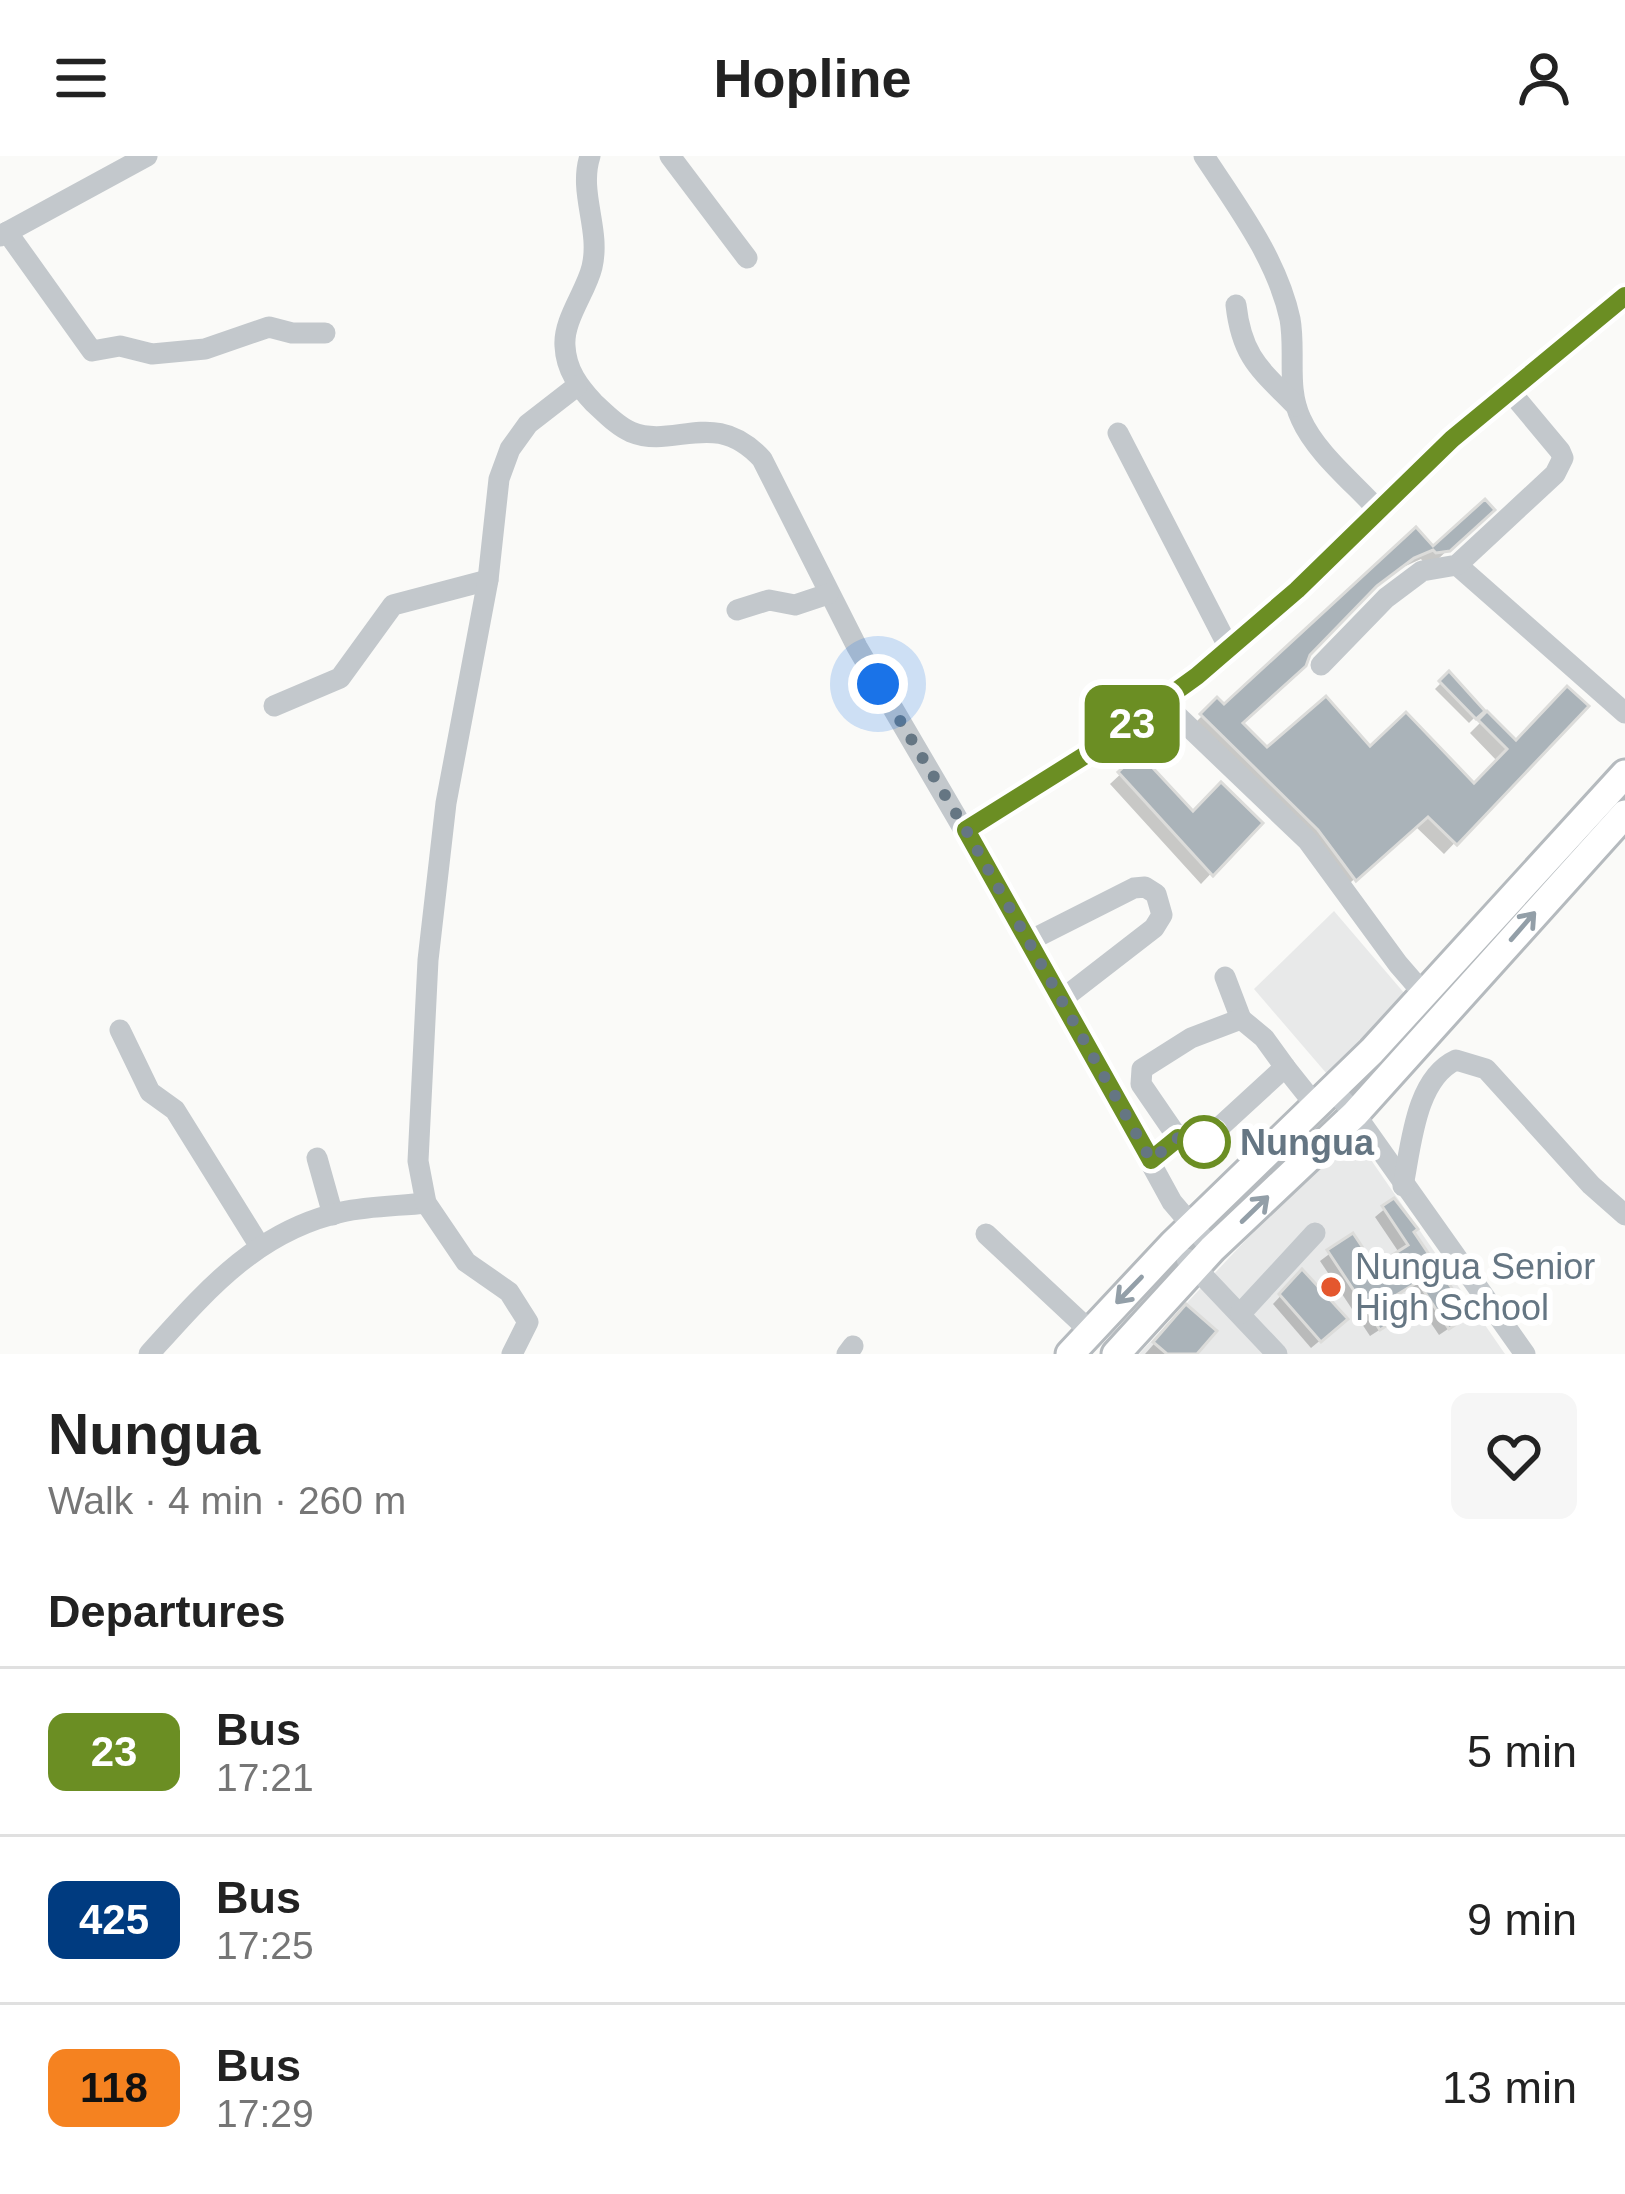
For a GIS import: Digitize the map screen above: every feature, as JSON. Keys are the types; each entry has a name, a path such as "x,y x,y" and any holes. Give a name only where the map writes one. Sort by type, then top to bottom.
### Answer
{"main road":[{"path":"1070,1354 1182,1236 1325,1098 1625,774"},
{"path":"1116,1354 1204,1258 1354,1114 1625,814"}],"street":[{"path":"147,156 3,234 92,351 120,346 152,354 205,349 269,327 326,333"},
{"path":"590,156 585,182 594,253 565,346 577,386 628,431 646,436 689,430 750,446 771,476 828,594 1151,1160 1182,1236 1277,1354"},
{"path":"670,156 747,258"},
{"path":"1204,156 1249,223 1287,306 1297,407 1303,424 1378,511"},
{"path":"966,830 1164,703 1230,650 1452,439 1625,296"},
{"path":"1236,305 1239,332 1254,367 1297,407"},
{"path":"512,1354 528,1322 519,1303 466,1262 426,1203 418,1161 428,959 446,803 488,580 499,478 510,449 528,424 577,386"},
{"path":"1321,665 1386,598 1423,572 1457,565 1561,465 1563,458 1554,442 1510,391"},
{"path":"1118,433 1230,650"},
{"path":"1457,565 1625,713"},
{"path":"274,706 340,678 393,605 488,580"},
{"path":"737,610 769,600 795,605 828,594"},
{"path":"1164,703 1308,841 1424,994"},
{"path":"1029,941 1134,888 1145,887 1156,894 1162,915 1154,928 1061,1000"},
{"path":"1226,977 1241,1019 1264,1038 1285,1066 1354,1114 1525,1354"},
{"path":"1241,1019 1191,1038 1139,1072 1141,1084 1178,1138 1190,1147 1198,1146 1285,1066"},
{"path":"120,1030 143,1082 175,1110 259,1245"},
{"path":"1403,1186 1415,1124 1430,1084 1445,1065 1456,1060 1486,1069 1591,1185 1625,1215"},
{"path":"1151,1160 1178,1138"},
{"path":"316,1158 333,1214"},
{"path":"148,1354 227,1270 259,1245 333,1214 426,1203"},
{"path":"1241,1312 1315,1233"},
{"path":"986,1234 1090,1331"}],"shaded area":[{"path":"1334,911 1405,994 1327,1074 1254,989"},
{"name":"Nungua Senior High School","path":"1349,1128 1505,1354 1139,1354 1258,1227 1252,1219"}],"building":[{"path":"1485,499 1495,510 1450,551 1433,550 1414,558 1377,586 1310,655 1306,666 1243,723 1267,747 1326,696 1370,746 1406,712 1474,783 1507,749 1478,720 1487,711 1516,740 1567,686 1589,706 1457,845 1428,817 1356,881 1318,830 1200,714 1217,697 1224,704 1416,527 1433,546"},
{"path":"1449,671 1485,711 1476,719 1439,681"},
{"path":"1139,753 1193,811 1221,782 1263,823 1213,876 1118,772"},
{"path":"1394,1198 1470,1315 1449,1329 1418,1282 1395,1296 1406,1313 1380,1330 1327,1250 1353,1233 1375,1266 1408,1245 1382,1206"},
{"path":"1302,1269 1348,1319 1321,1342 1279,1294"},
{"path":"1186,1304 1217,1331 1197,1354 1167,1354 1153,1342"}],"bus line":[{"name":"23","path":"1214,1132 1198,1146 1190,1147 1178,1138 1151,1160 966,830 1164,703 1230,650 1452,439 1625,296"}],"place":[{"name":"Nungua","path":"1204,1142"},
{"name":"Nungua Senior High School","path":"1331,1287"}],"route":[{"path":"878,684 966,830 1151,1160 1178,1138 1190,1147 1204,1142"}]}
